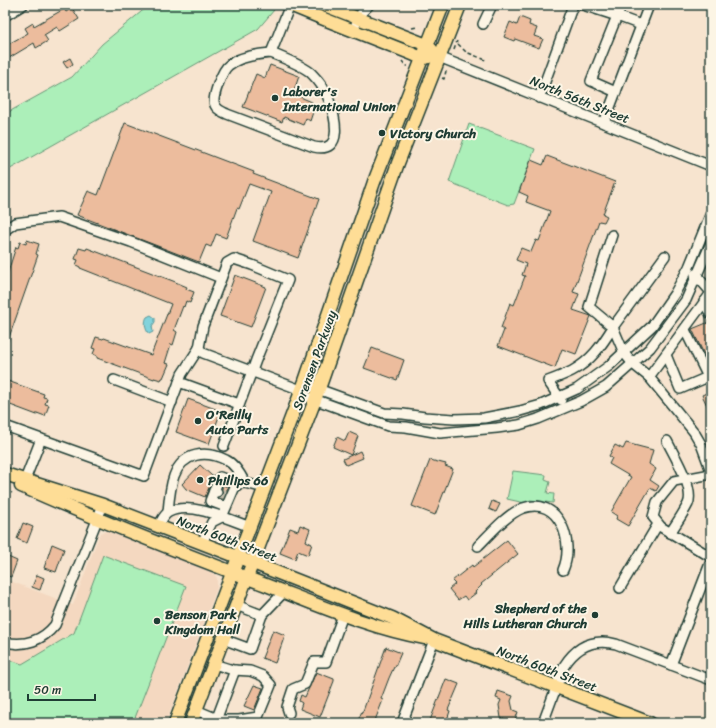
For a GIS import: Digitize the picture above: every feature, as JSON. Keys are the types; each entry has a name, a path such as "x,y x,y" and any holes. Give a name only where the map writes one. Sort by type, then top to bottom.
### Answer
{"main road":[{"path":"290,5 422,58 439,56"},
{"path":"324,5 427,46 439,56"},
{"name":"Sorensen Parkway","path":"174,723 302,390 374,182 443,5"},
{"name":"Sorensen Parkway","path":"191,723 316,395 395,169 460,5"},
{"name":"North 60th Street","path":"5,474 97,520 246,578 343,615 404,635 434,640"},
{"name":"North 60th Street","path":"5,479 103,505 392,618 434,640 650,723"}],"street":[{"path":"5,16 24,5"},
{"path":"271,53 290,5"},
{"path":"353,31 358,18 369,5"},
{"path":"483,24 492,5"},
{"path":"539,98 573,5"},
{"path":"583,5 641,25"},
{"path":"616,92 591,81 621,5"},
{"path":"604,123 649,5"},
{"path":"271,53 311,72 319,82 329,99 334,121 336,133 335,140 331,145 322,149 314,147 227,114 216,107 214,97 223,72 229,65 258,54 271,53"},
{"name":"North 56th Street","path":"439,56 539,98 711,166"},
{"path":"316,395 384,413 454,419 484,418 520,411 541,405 577,389 609,366 652,326 675,292 689,267 711,213"},
{"path":"5,230 15,223 59,217 131,242 221,278"},
{"path":"612,235 589,307 613,327 624,352 633,364 648,377 694,432 701,444 711,471"},
{"path":"199,348 203,352 252,372 316,395 388,426 406,427 440,433 463,432 519,425 538,420 581,401 606,387 650,348 669,325 686,300 711,243"},
{"path":"566,407 548,380 571,372 584,363 599,349 613,327 665,256"},
{"path":"5,426 144,476 182,374 199,348 203,326 227,263 234,259 288,280 224,446"},
{"path":"648,377 685,330 711,292 689,267"},
{"path":"704,302 711,315"},
{"path":"666,355 680,389 708,377 685,330"},
{"path":"114,380 172,402"},
{"path":"179,382 239,404"},
{"path":"24,484 41,439"},
{"path":"668,441 686,479 689,502 670,533"},
{"path":"158,526 168,512 174,474 184,461 197,454 210,455 227,460 238,471 242,484"},
{"path":"711,474 674,481 657,502 653,517 661,527 711,557"},
{"path":"202,543 212,522 222,517 226,507 222,494 220,477 242,484 265,488"},
{"path":"226,507 210,501 242,484"},
{"path":"5,642 22,644 38,640 55,625 103,505"},
{"path":"478,546 515,512 523,508 532,507 544,509 556,517 566,532 567,559 563,570"},
{"path":"168,512 178,508 200,509 250,527"},
{"path":"620,588 658,524"},
{"path":"671,665 711,561"},
{"path":"223,639 250,648 262,615 284,592"},
{"path":"236,605 262,615"},
{"path":"289,713 287,707 294,689 305,684 314,662 326,662 343,615"},
{"path":"402,723 434,640"},
{"path":"543,723 564,666 575,652 583,646 595,642 616,644 711,680"},
{"path":"196,710 216,721 258,717 271,685 262,676 250,671 235,670 214,664"},
{"path":"216,721 235,670"}],"path":[{"path":"457,44 466,52 486,60"}],"shaded area":[{"path":"107,531 203,568 214,574 217,578 217,588 166,723 5,723 5,579 73,605 100,533"}],"green space":[{"path":"151,5 262,5 274,10 258,29 5,172 5,114 72,77 102,44"},
{"path":"469,124 535,149 514,204 508,205 449,182"},
{"path":"513,471 546,475 545,480 550,482 547,493 554,494 553,503 530,500 529,504 507,499"},
{"path":"103,555 186,586 133,723 5,723 5,658 22,664 74,633"}],"water":[{"path":"151,315 155,318 155,322 152,326 153,332 149,334 145,321 147,317"}],"building":[{"path":"72,8 79,19 60,31 57,27 44,35 48,41 36,48 34,43 9,58 5,51 5,46 28,33 25,28 33,23 34,26 64,9 66,12"},
{"path":"520,17 530,21 529,25 537,28 534,36 543,39 539,48 515,39 514,41 504,37 510,22 517,25"},
{"path":"70,58 73,64 67,68 63,62"},
{"name":"Laborer's International Union","path":"270,65 299,76 293,94 312,102 311,107 314,109 310,121 306,118 303,125 284,117 282,122 243,107 256,74 265,78"},
{"path":"125,123 254,172 253,174 319,199 298,258 253,241 271,192 249,184 239,209 237,208 226,238 216,234 211,247 206,245 199,262 77,215 88,191 98,195"},
{"path":"547,156 615,182 603,214 607,216 604,222 599,221 573,292 579,294 573,310 591,316 576,354 562,349 555,368 498,346 504,330 501,328 510,303 514,305 525,276 522,275 526,264 516,260 521,248 531,252 536,240 539,241 550,211 526,202 528,196 519,192 531,160 543,165"},
{"path":"27,240 39,244 36,254 38,255 5,346 5,281 16,247 18,248 20,242 26,244"},
{"path":"79,248 86,250 87,248 173,281 194,292 190,303 186,301 184,307 183,306 174,330 177,332 173,345 171,344 165,363 169,364 161,380 154,379 97,358 97,356 93,354 95,349 92,348 96,337 104,338 151,355 171,304 80,268 76,265 78,260 75,259"},
{"path":"235,275 266,287 251,327 220,316"},
{"path":"709,322 711,327 711,369 692,329"},
{"path":"372,348 404,360 397,380 364,368"},
{"path":"5,380 44,394 43,397 47,398 45,404 49,405 45,416 37,413 37,415 5,403"},
{"path":"711,391 711,414 702,395"},
{"name":"O'Reilly Auto Parts","path":"188,399 221,411 209,444 176,432"},
{"path":"349,432 358,436 351,455 333,447 337,437 345,441"},
{"path":"626,443 653,450 649,464 656,469 650,480 659,486 656,491 650,488 628,526 616,519 617,516 611,512 631,477 609,464 612,458 609,456 615,445 623,449"},
{"path":"360,451 363,458 346,465 343,459"},
{"path":"430,460 446,464 445,466 453,469 435,515 412,506"},
{"name":"Phillips 66","path":"200,465 212,476 214,476 205,497 186,489 182,484"},
{"path":"223,485 228,487 223,499 218,498 223,494"},
{"path":"492,501 500,504 496,512 489,509"},
{"path":"23,523 33,527 27,543 17,539"},
{"path":"300,525 310,529 306,541 312,544 308,555 298,551 295,559 280,553 290,528 298,531"},
{"path":"507,540 518,554 481,584 482,585 475,592 476,593 467,600 464,596 458,600 449,589 455,584 452,581 472,565 473,567"},
{"path":"52,544 64,549 56,572 44,568"},
{"path":"8,557 17,561 11,577 5,575 5,564"},
{"path":"37,575 44,578 40,590 32,587"},
{"path":"273,630 285,635 275,663 262,658"},
{"path":"386,647 401,653 389,678 381,699 383,700 374,723 357,723 363,711"},
{"path":"316,672 334,679 320,717 300,709 302,703 299,701 301,695 305,697"},
{"path":"446,679 459,684 448,710 450,711 446,723 429,723"},
{"path":"254,685 263,688 254,710 244,706"},
{"path":"498,691 513,696 511,701 513,710 518,712 514,723 501,718 499,705 501,700 496,698"}],"tunnel":[{"path":"217,492 226,495"}],"place":[{"name":"Laborer's International Union","path":"275,98"},
{"name":"Victory Church","path":"382,133"},
{"name":"O'Reilly Auto Parts","path":"198,421"},
{"name":"Phillips 66","path":"200,480"},
{"name":"Shepherd of the Hills Lutheran Church","path":"595,615"},
{"name":"Benson Park Kingdom Hall","path":"157,621"}]}
